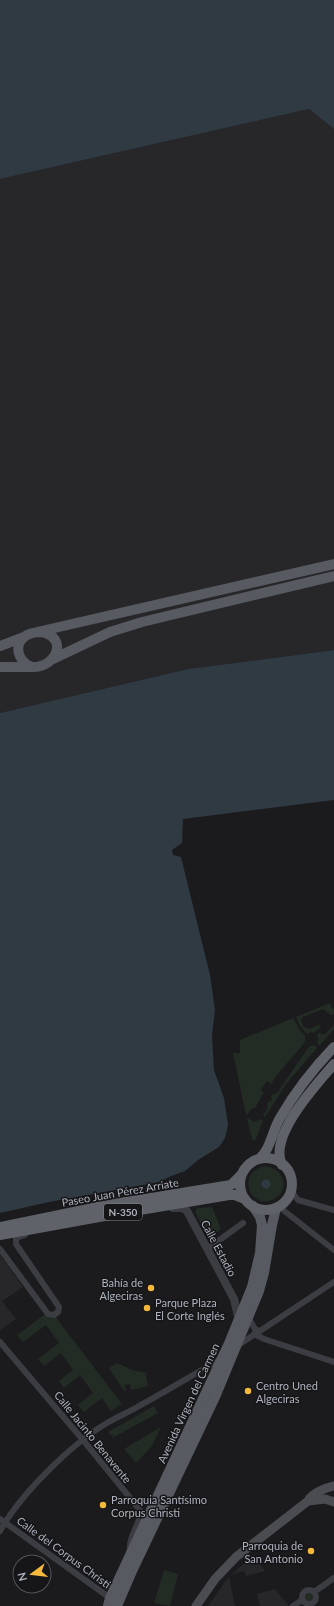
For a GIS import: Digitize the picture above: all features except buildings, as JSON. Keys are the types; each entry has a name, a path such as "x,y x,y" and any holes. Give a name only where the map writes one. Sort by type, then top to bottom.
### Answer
{"highway":[{"name":"N-350","path":"241,1176 250,1163 259,1159 264,1154 278,1120 293,1095 334,1047"},
{"path":"277,1207 288,1197 291,1187 290,1177 282,1165 279,1151 288,1125 302,1104 334,1064"},
{"path":"259,1159 269,1158 282,1165"},
{"path":"241,1176 240,1185 249,1203"},
{"name":"Paseo Juan Pérez Arriate","path":"0,1227 108,1205 231,1185 241,1176"},
{"name":"Paseo Juan Pérez Arriate","path":"0,1235 229,1195 235,1195 249,1203"},
{"name":"N-350","path":"249,1203 262,1209 277,1207"}],"main road":[{"path":"0,646 37,632 334,564"},
{"path":"0,667 32,667 45,665 53,659 110,632 142,622 334,576"},
{"path":"37,632 47,633 55,640 57,649 53,659"},
{"path":"26,636 21,640 18,651 22,661 32,667"},
{"name":"Avenida Virgen del Carmen","path":"112,1603 132,1571 215,1396 235,1348 260,1253 262,1225 260,1217 249,1203"},
{"name":"Avenida Virgen del Carmen","path":"112,1603 131,1554 222,1358 259,1291 277,1207"},
{"path":"196,1606 215,1579 236,1557 308,1501 309,1498 334,1486"},
{"path":"334,1486 330,1494 334,1502"},
{"path":"308,1501 320,1499 334,1502"}],"street":[{"path":"291,1187 298,1200 334,1210"},
{"name":"Calle Estadio","path":"163,1206 185,1209 234,1299 243,1319"},
{"path":"277,1207 334,1250"},
{"path":"0,1249 48,1314 54,1315 58,1312 59,1307 18,1248 15,1241 18,1237 57,1228 62,1223"},
{"path":"207,1249 244,1223"},
{"path":"235,1348 334,1282"},
{"path":"243,1319 264,1339 334,1362"},
{"name":"Calle Jacinto Benavente","path":"0,1342 140,1510 140,1518 130,1540 131,1554"},
{"path":"0,1531 3,1520 44,1475 83,1440 107,1423 165,1392 222,1358"},
{"name":"Calle del Corpus Christi","path":"3,1520 112,1603"},
{"path":"314,1592 334,1578"},
{"path":"302,1600 302,1595 305,1591 310,1590 314,1592"},
{"path":"302,1600 305,1604 312,1604 316,1597 314,1592"},
{"path":"293,1606 302,1600"}],"shaded area":[{"path":"0,0 334,0 334,129 309,109 0,179"},
{"path":"309,109 334,129 334,650 188,669 0,713 0,179"},
{"path":"334,650 334,800 183,819 182,843 172,850 173,855 181,857 210,975 215,1010 212,1035 214,1070 224,1098 228,1125 225,1138 219,1147 198,1160 185,1171 159,1182 49,1202 0,1213 0,713 188,669"},
{"path":"330,1003 332,1009 334,1008 334,1014 331,1015 323,1009 303,1017 301,1021 304,1027 310,1029 319,1025 321,1027 314,1033 311,1032 307,1034 300,1026 296,1017"},
{"path":"293,1018 305,1036 305,1042 271,1084 267,1081 261,1090 264,1092 255,1108 251,1109 246,1115 233,1053 240,1053 240,1040"},
{"path":"334,1025 334,1029 319,1046 317,1043 317,1035 320,1032 322,1035 325,1034"},
{"path":"315,1045 317,1048 286,1084 265,1117 263,1115 268,1107 267,1103 272,1100 271,1095 277,1093 308,1048"},
{"path":"249,1118 254,1122 261,1119 263,1121 254,1141 252,1139 247,1119"},
{"path":"265,1166 273,1168 280,1173 284,1185 282,1191 277,1197 272,1200 264,1201 257,1199 252,1195 249,1188 249,1181 251,1175 256,1169"},
{"path":"266,1179 271,1184 266,1189 261,1184"},
{"path":"212,1207 221,1229 211,1237 207,1236 195,1212 197,1208"},
{"path":"0,1255 23,1287 2,1301 16,1319 0,1330"},
{"path":"44,1315 54,1315 122,1404 111,1411 102,1398 84,1412 78,1405 93,1393 80,1375 64,1388 59,1381 73,1370 61,1353 44,1366 38,1359 59,1343 46,1325 23,1342 17,1335"},
{"path":"117,1363 132,1370 147,1373 148,1386 131,1390 130,1384 125,1385 126,1390 124,1391 109,1368"},
{"path":"154,1406 158,1413 112,1438 113,1435 110,1435 108,1432"},
{"path":"161,1427 152,1446 136,1463 124,1449"},
{"path":"253,1555 265,1571 246,1576 244,1571 231,1575"},
{"path":"164,1570 178,1574 170,1606 154,1603"},
{"path":"229,1576 235,1606 208,1606"},
{"path":"275,1589 289,1606 260,1606 257,1594"},
{"path":"307,1592 311,1592 313,1593 313,1601 307,1602 304,1599 304,1595"}],"place":[{"name":"Bahía de Algeciras","path":"151,1288"},
{"name":"Parque Plaza El Corte Inglés","path":"147,1308"},
{"name":"Centro Uned Algeciras","path":"248,1391"},
{"name":"Parroquia Santísimo Corpus Christi","path":"103,1505"},
{"name":"Parroquia de San Antonio","path":"311,1551"}]}
